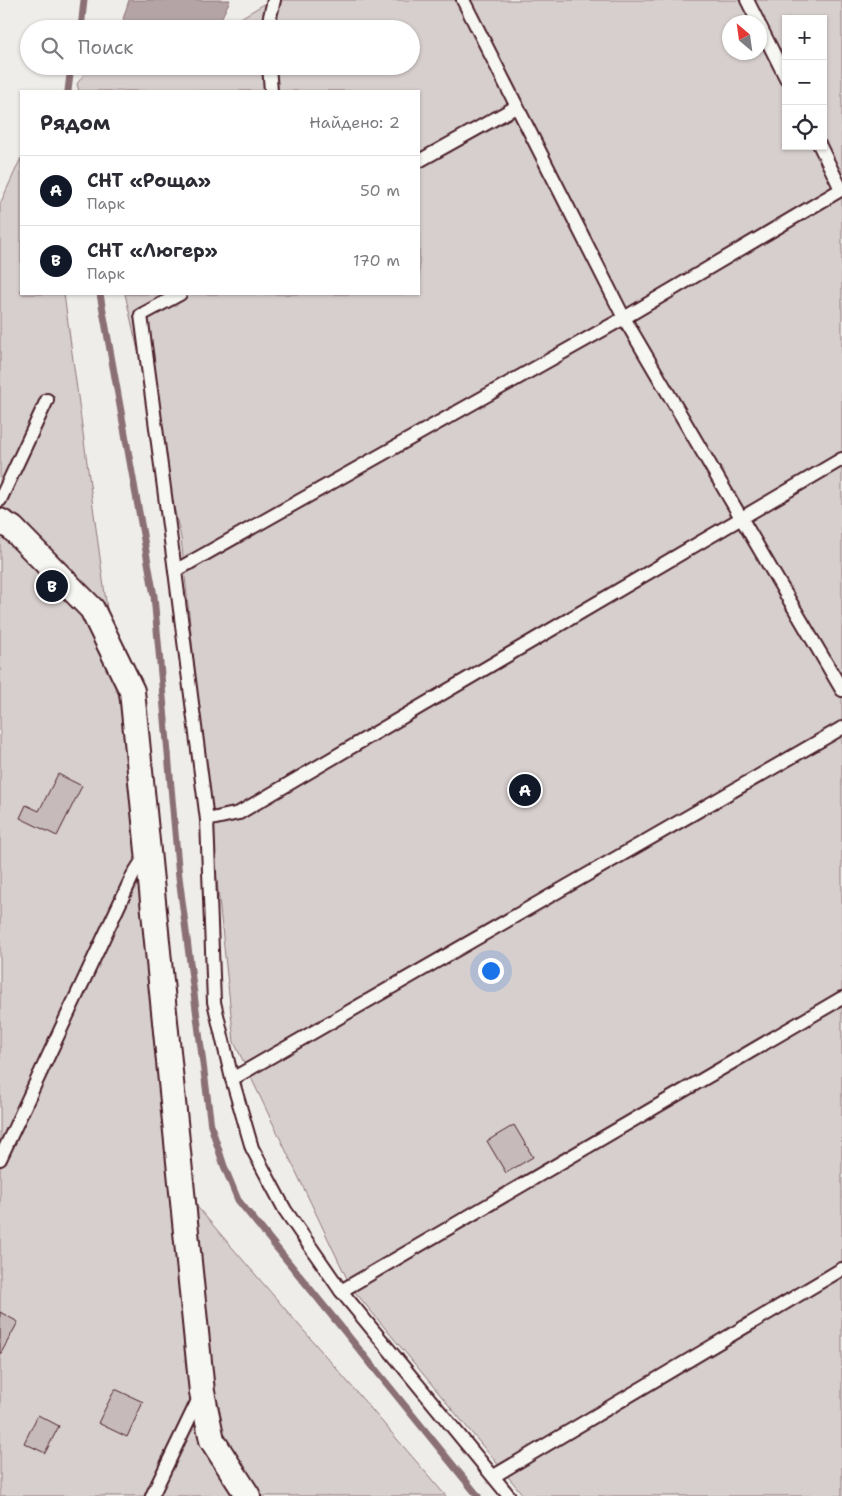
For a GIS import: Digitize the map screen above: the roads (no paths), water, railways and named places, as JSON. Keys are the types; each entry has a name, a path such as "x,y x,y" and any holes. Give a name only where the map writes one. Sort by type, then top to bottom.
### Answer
{"street":[{"path":"0,521 12,528 92,609 132,691 202,1392 212,1440 248,1496"}],"lane":[{"path":"270,20 274,0"},
{"path":"463,0 624,318 842,690"},
{"path":"746,0 754,15"},
{"path":"767,40 782,70"},
{"path":"270,75 271,90"},
{"path":"420,161 516,108"},
{"path":"175,571 624,318 842,189 822,150"},
{"path":"178,295 141,316 207,820 214,1002 232,1080 252,1148 285,1210 341,1291 509,1496"},
{"path":"0,500 47,400"},
{"path":"207,820 239,813 842,459"},
{"path":"232,1080 842,728"},
{"path":"0,1159 133,875 148,851"},
{"path":"341,1291 842,998"},
{"path":"494,1476 842,1269"},
{"path":"152,1496 202,1392"}],"waterway":[{"path":"82,20 84,0"},
{"path":"68,90 70,75"},
{"path":"100,295 154,596 179,877 211,1126 238,1200 478,1496"}],"place":[{"name":"СНТ «Люгер»","path":"52,586"},
{"name":"СНТ «Роща»","path":"525,790"}]}
